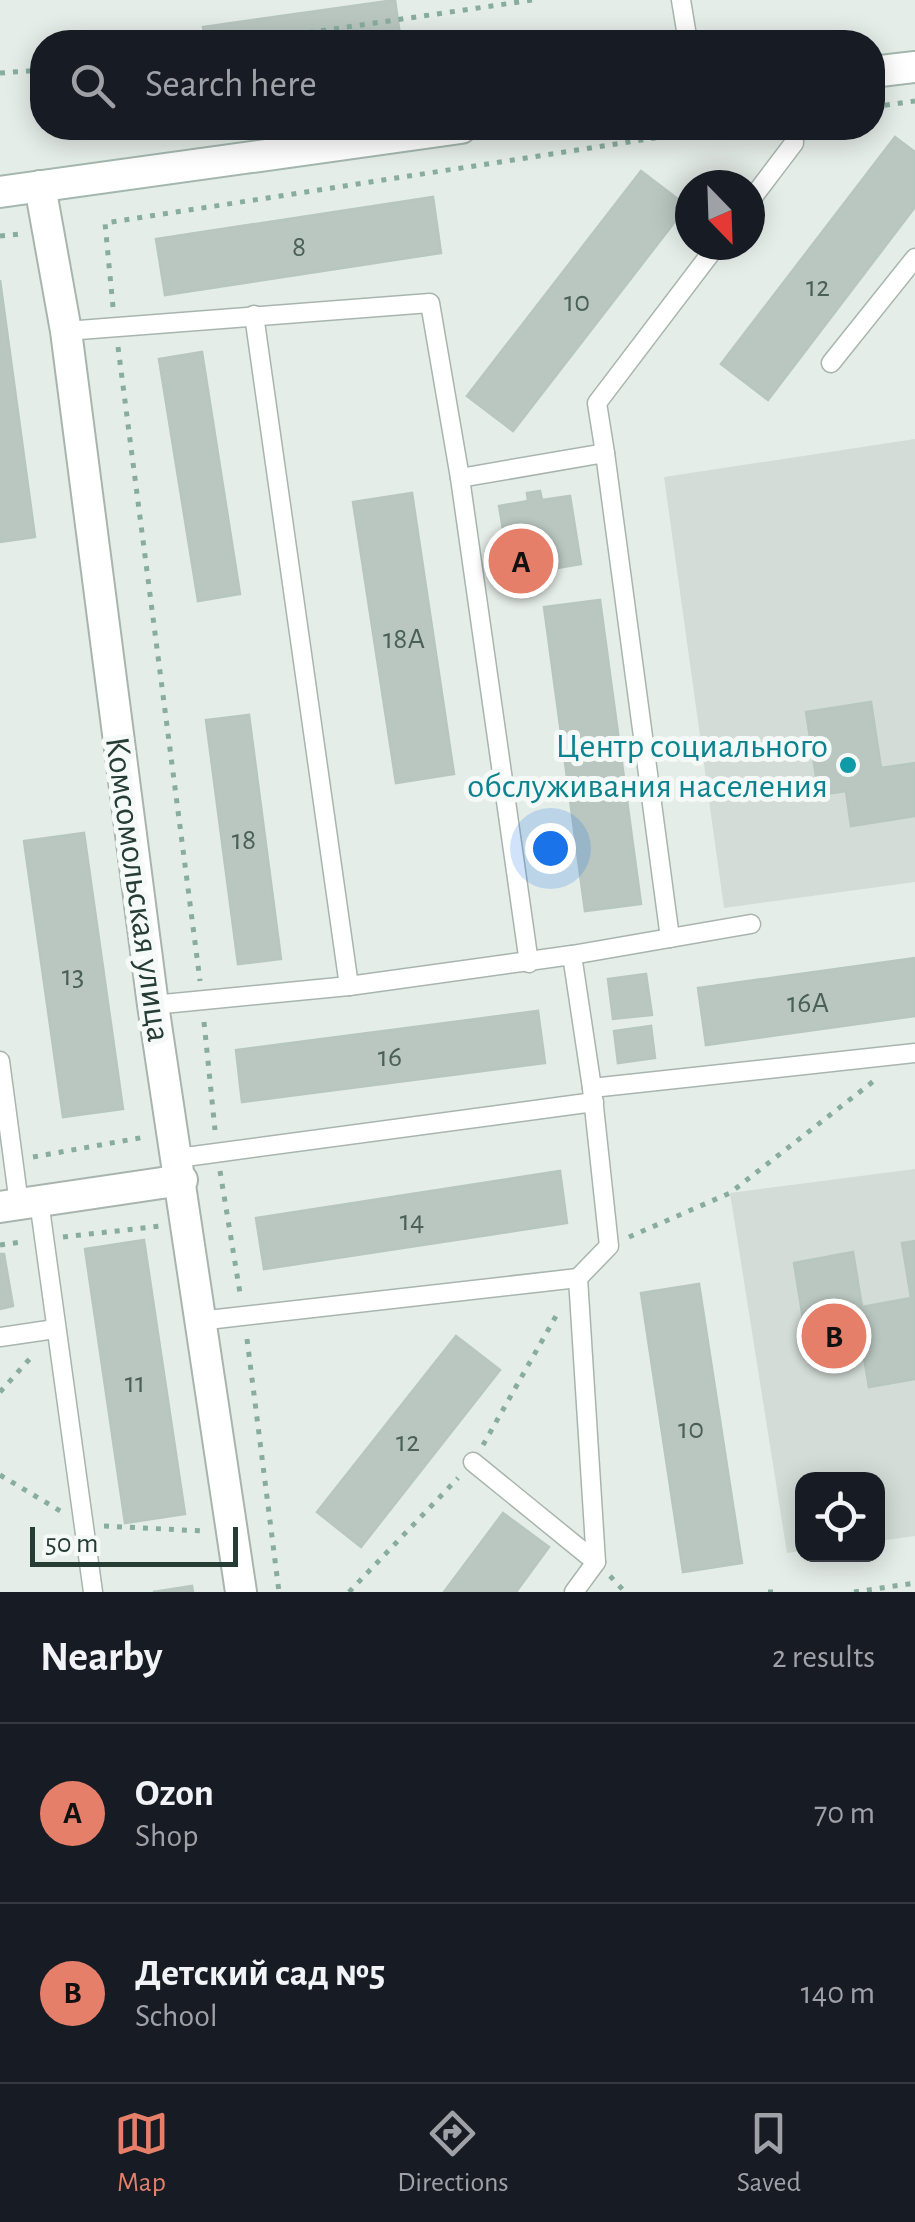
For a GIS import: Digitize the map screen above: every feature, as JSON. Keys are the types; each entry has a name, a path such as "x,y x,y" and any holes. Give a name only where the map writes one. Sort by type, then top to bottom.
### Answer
{"street":[{"path":"885,70 915,67"},
{"path":"0,192 375,140"},
{"name":"Комсомольская улица","path":"40,186 66,331 153,1005 241,1592"},
{"path":"20,1204 180,1169"}],"lane":[{"path":"681,0 686,30"},
{"path":"765,181 794,140"},
{"path":"831,363 915,258"},
{"path":"670,938 596,403 706,260"},
{"path":"66,331 430,304 460,478 528,963"},
{"path":"254,315 349,986"},
{"path":"460,478 605,454"},
{"path":"153,1005 528,963 751,924"},
{"path":"199,1321 578,1278 609,1246 593,1095 572,954"},
{"path":"180,1169 217,1152 593,1095 912,1053"},
{"path":"0,1061 20,1204 44,1239 93,1592"},
{"path":"574,1592 596,1562 578,1278"},
{"path":"0,1337 55,1329"},
{"path":"473,1462 596,1562"}],"path":[{"path":"327,30 533,0"},
{"path":"0,73 30,71"},
{"path":"885,104 915,101"},
{"path":"279,1592 244,1316 217,1152 202,1000 115,327 105,222 641,140"},
{"path":"609,1246 730,1193 912,1053"},
{"path":"14,1160 137,1138"},
{"path":"0,1245 164,1226"},
{"path":"0,1392 55,1329"},
{"path":"854,1592 915,1583"},
{"path":"768,1592 781,1592"}],"shaded area":[{"path":"915,439 915,882 724,908 664,477"},
{"path":"915,1169 915,1536 885,1540 885,1472 795,1472 795,1552 787,1553 730,1193"}],"building":[{"path":"395,0 399,30 203,30 203,27"},
{"path":"895,137 915,152 915,207 768,400 721,364"},
{"path":"641,171 675,197 675,222 513,431 467,396"},
{"path":"433,197 441,253 165,295 156,239"},
{"path":"0,280 35,537 0,542"},
{"path":"202,352 240,594 198,601 159,359"},
{"path":"540,491 542,500 570,496 581,564 511,576 499,506 528,501 527,493"},
{"path":"412,493 454,774 396,783 353,502"},
{"path":"600,600 641,904 585,911 544,607"},
{"name":"Центр социального обслуживания населения","path":"871,702 881,768 915,763 915,816 851,826 846,791 819,795 806,712"},
{"path":"249,715 281,959 238,964 206,720"},
{"path":"84,833 123,1109 63,1117 24,841"},
{"path":"915,958 915,1016 706,1045 698,988"},
{"path":"646,974 652,1015 613,1019 608,979"},
{"path":"538,1011 545,1063 242,1102 236,1050"},
{"path":"651,1026 655,1058 618,1063 614,1031"},
{"path":"560,1171 567,1223 264,1269 256,1218"},
{"path":"144,1240 185,1514 125,1523 85,1249"},
{"path":"915,1241 915,1379 869,1387 860,1334 807,1343 794,1263 853,1252 862,1307 911,1298 902,1243"},
{"path":"0,1254 4,1254 13,1306 0,1309"},
{"path":"699,1284 742,1563 683,1572 641,1293"},
{"path":"456,1336 500,1370 361,1547 317,1512"},
{"path":"503,1513 549,1547 516,1592 444,1592"},
{"path":"192,1586 193,1592 153,1592"}],"place":[{"name":"Ozon","path":"521,561"},
{"name":"Центр социального обслуживания населения","path":"848,765"},
{"name":"Детский сад №5","path":"834,1336"}]}
